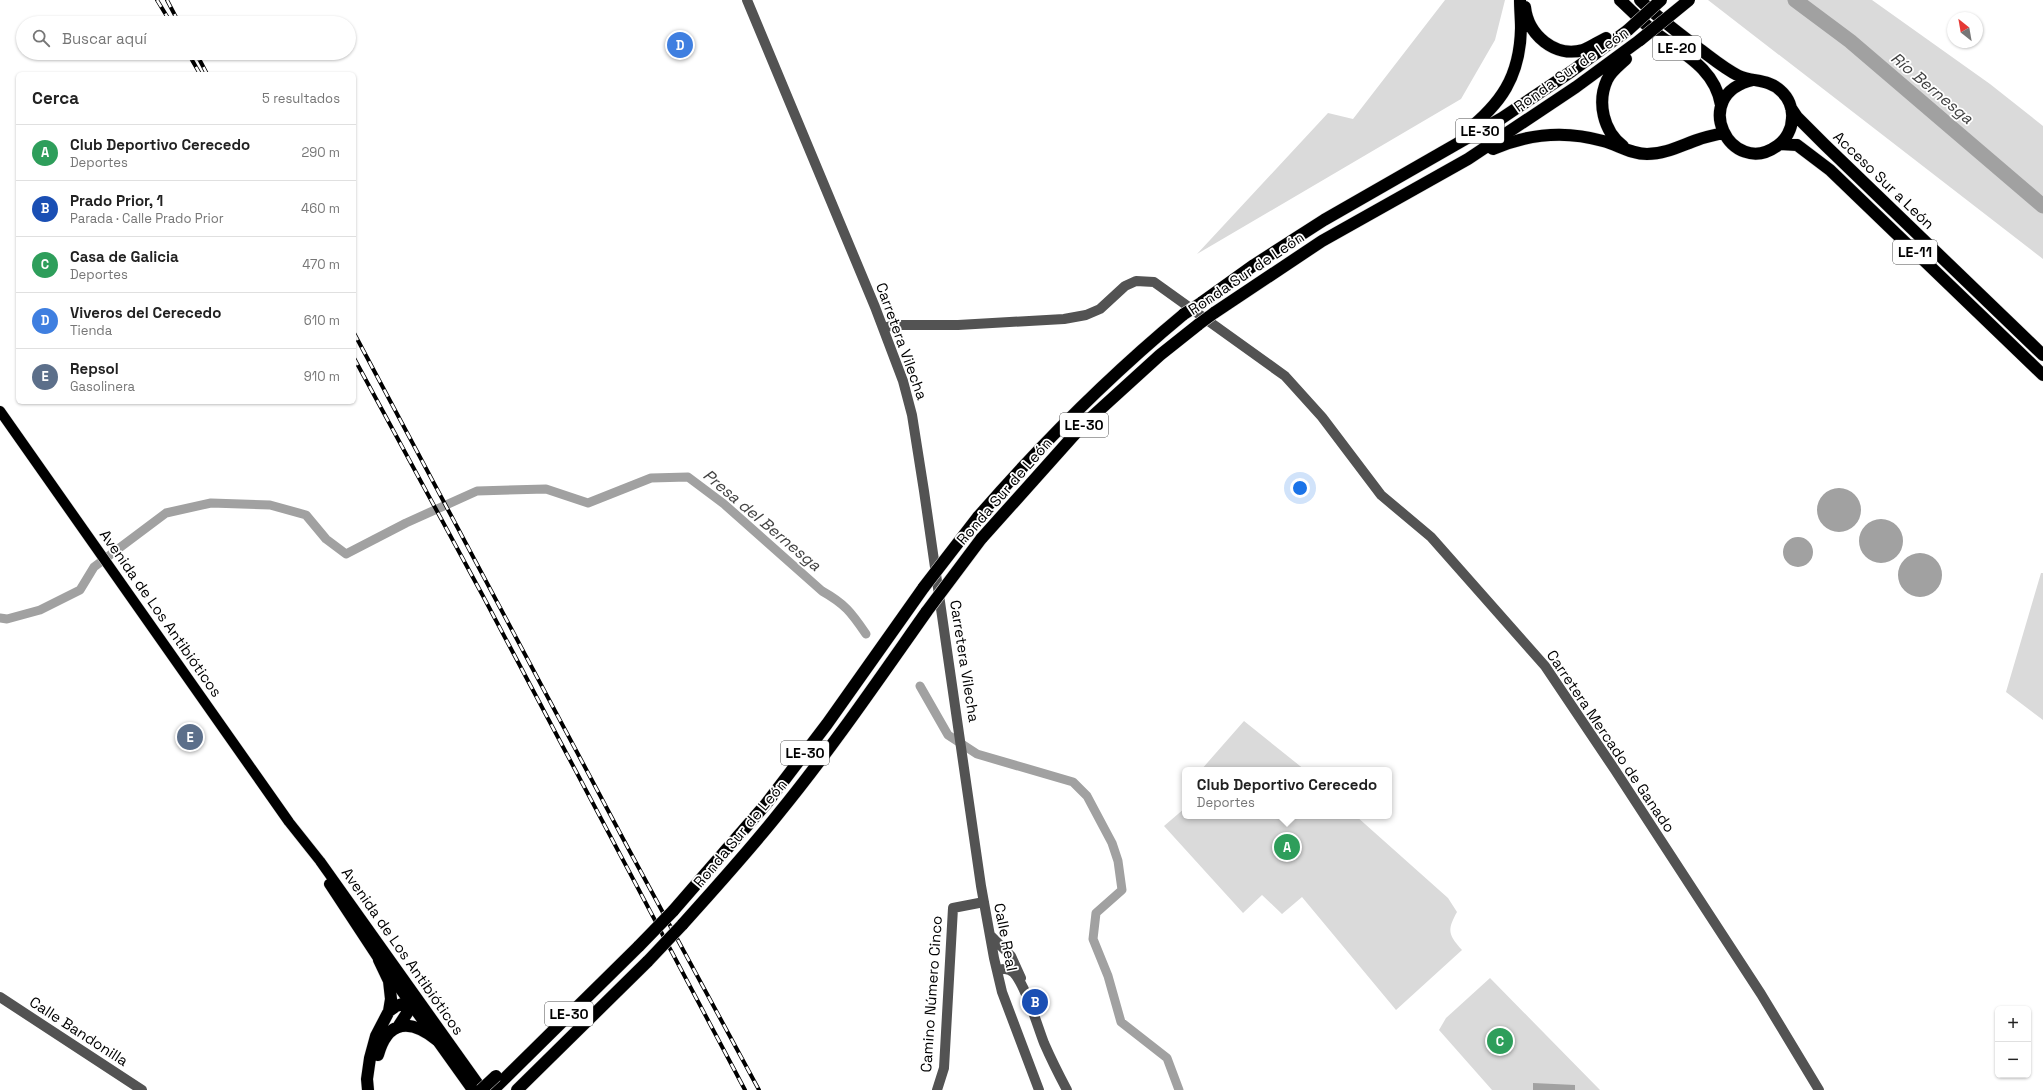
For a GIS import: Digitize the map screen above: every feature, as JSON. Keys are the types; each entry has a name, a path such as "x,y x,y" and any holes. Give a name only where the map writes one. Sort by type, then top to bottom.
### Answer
{"highway":[{"path":"1324,220 1359,194 1464,133 1483,118 1497,104 1514,70 1520,43 1520,0"},
{"path":"1525,0 1529,22 1536,34 1548,45 1561,50 1576,51 1590,47 1626,27"},
{"name":"LE-20","path":"1620,0 1656,33 1705,70 1717,87 1722,105"},
{"name":"LE-20","path":"1640,0 1669,26 1726,68 1739,76 1753,80"},
{"name":"Ronda Sur de León","path":"517,1090 648,961 734,867 780,812 839,735 927,610 981,539 1083,425 1160,355 1214,313 1322,241 1468,160 1576,87 1640,40 1689,0"},
{"name":"Ronda Sur de León","path":"496,1083 512,1071 673,911 766,804 827,724 924,587 978,517 1024,464 1072,414 1184,314 1254,265 1324,220 1502,118 1572,71 1659,2"},
{"path":"1630,151 1612,136 1605,121 1602,108 1603,95 1607,79 1634,50 1640,40"},
{"path":"1753,80 1734,88 1726,96 1722,105 1720,119 1723,133 1729,141 1745,152 1767,152 1780,144"},
{"name":"LE-11","path":"1753,80 1768,83 1782,91 1791,108 1791,128 1780,144"},
{"name":"Acceso Sur a León","path":"1791,108 1797,117 1825,145 2043,355"},
{"path":"1698,139 1715,126 1720,119"},
{"path":"1468,160 1523,138 1569,133 1605,142 1630,151 1646,154 1672,150 1698,139 1723,133"},
{"name":"Acceso Sur a León","path":"1780,144 1797,145 1830,170 2043,375"},
{"path":"368,1090 367,1079 376,1036 385,1022 391,999 389,981 379,960"},
{"path":"375,1090 375,1066 381,1045 389,1033 398,1027 408,1010 409,1002 396,1006 389,1011"},
{"path":"398,1027 412,1026 424,1029 437,1040"},
{"path":"482,1090 496,1083"}],"main road":[{"name":"Avenida de Los Antibióticos","path":"0,411 296,832 379,960 472,1090"},
{"name":"Avenida de Los Antibióticos","path":"296,832 320,861 482,1090"},
{"path":"366,926 379,950 407,991 409,1002 417,1005 448,1049 467,1068"}],"street":[{"name":"Carretera Vilecha","path":"747,0 883,328 903,381 912,415 967,784"},
{"name":"Carretera Mercado de Ganado","path":"883,328 902,325 958,325 1064,319 1086,315 1100,309 1125,286 1136,281 1154,282 1285,376 1322,417 1381,495 1431,537 1545,666 1615,770 1761,994 1819,1090"},
{"name":"Calle Real","path":"967,784 984,902 997,971 1012,1022 1039,1090"},
{"name":"Camino Número Cinco","path":"937,1090 944,1068 953,908 984,902"},
{"path":"990,934 1011,956 1021,979 1022,986"},
{"path":"994,958 1011,956"},
{"path":"997,971 1002,969 1009,970 1015,974 1022,986 1045,1045 1067,1090"},
{"name":"Calle Bandonilla","path":"0,997 142,1090"}],"shaded area":[{"path":"1445,0 1505,0 1495,40 1461,99 1197,254 1328,113 1353,119"},
{"path":"1708,0 1872,0 1990,84 2043,126 2043,259"},
{"path":"1839,488 1851,492 1857,498 1861,510 1857,522 1851,528 1839,532 1827,528 1821,522 1817,510 1821,498 1827,492"},
{"path":"1881,519 1893,523 1899,529 1903,541 1899,553 1893,559 1881,563 1869,559 1863,553 1859,541 1863,529 1869,523"},
{"path":"1798,537 1809,541 1813,552 1809,563 1798,567 1787,563 1783,552 1787,541"},
{"path":"1920,553 1932,557 1938,563 1942,575 1938,587 1932,593 1920,597 1908,593 1902,587 1898,575 1902,563 1908,557"},
{"path":"2041,573 2043,573 2043,720 2006,692"},
{"path":"1244,721 1301,767 1204,767"},
{"path":"1182,811 1182,819 1359,819 1448,898 1457,912 1450,928 1450,932 1462,950 1396,1010 1302,897 1282,914 1262,895 1243,913 1164,826"},
{"path":"1490,978 1600,1090 1492,1090 1439,1030 1446,1018"},
{"path":"1533,1083 1575,1085 1575,1090 1533,1090"}],"waterway":[{"name":"Río Bernesga","path":"1795,0 1850,41 2043,206"},
{"name":"Presa del Bernesga","path":"0,618 7,619 40,610 80,590 94,567 166,513 211,503 270,505 306,515 326,539 346,554 406,523 477,491 546,489 588,503 651,478 688,477 724,504 822,591 842,605 852,614 866,634"},
{"name":"Presa del Bernesga","path":"920,686 948,735 977,754 1073,782 1087,796 1112,843 1118,861 1122,890 1096,913 1093,939 1108,976 1121,1022 1167,1058 1179,1090"}],"railway":[{"path":"157,0 167,16"},
{"path":"167,0 175,16"},
{"path":"192,60 199,72"},
{"path":"200,60 206,72"},
{"path":"356,337 628,848 759,1090"},
{"path":"356,362 483,596 745,1090"}],"place":[{"name":"Viveros del Cerecedo","path":"680,45"},
{"name":"Repsol","path":"190,737"},
{"name":"Club Deportivo Cerecedo","path":"1287,847"},
{"name":"Prado Prior, 1","path":"1035,1002"},
{"name":"Casa de Galicia","path":"1500,1041"}]}
